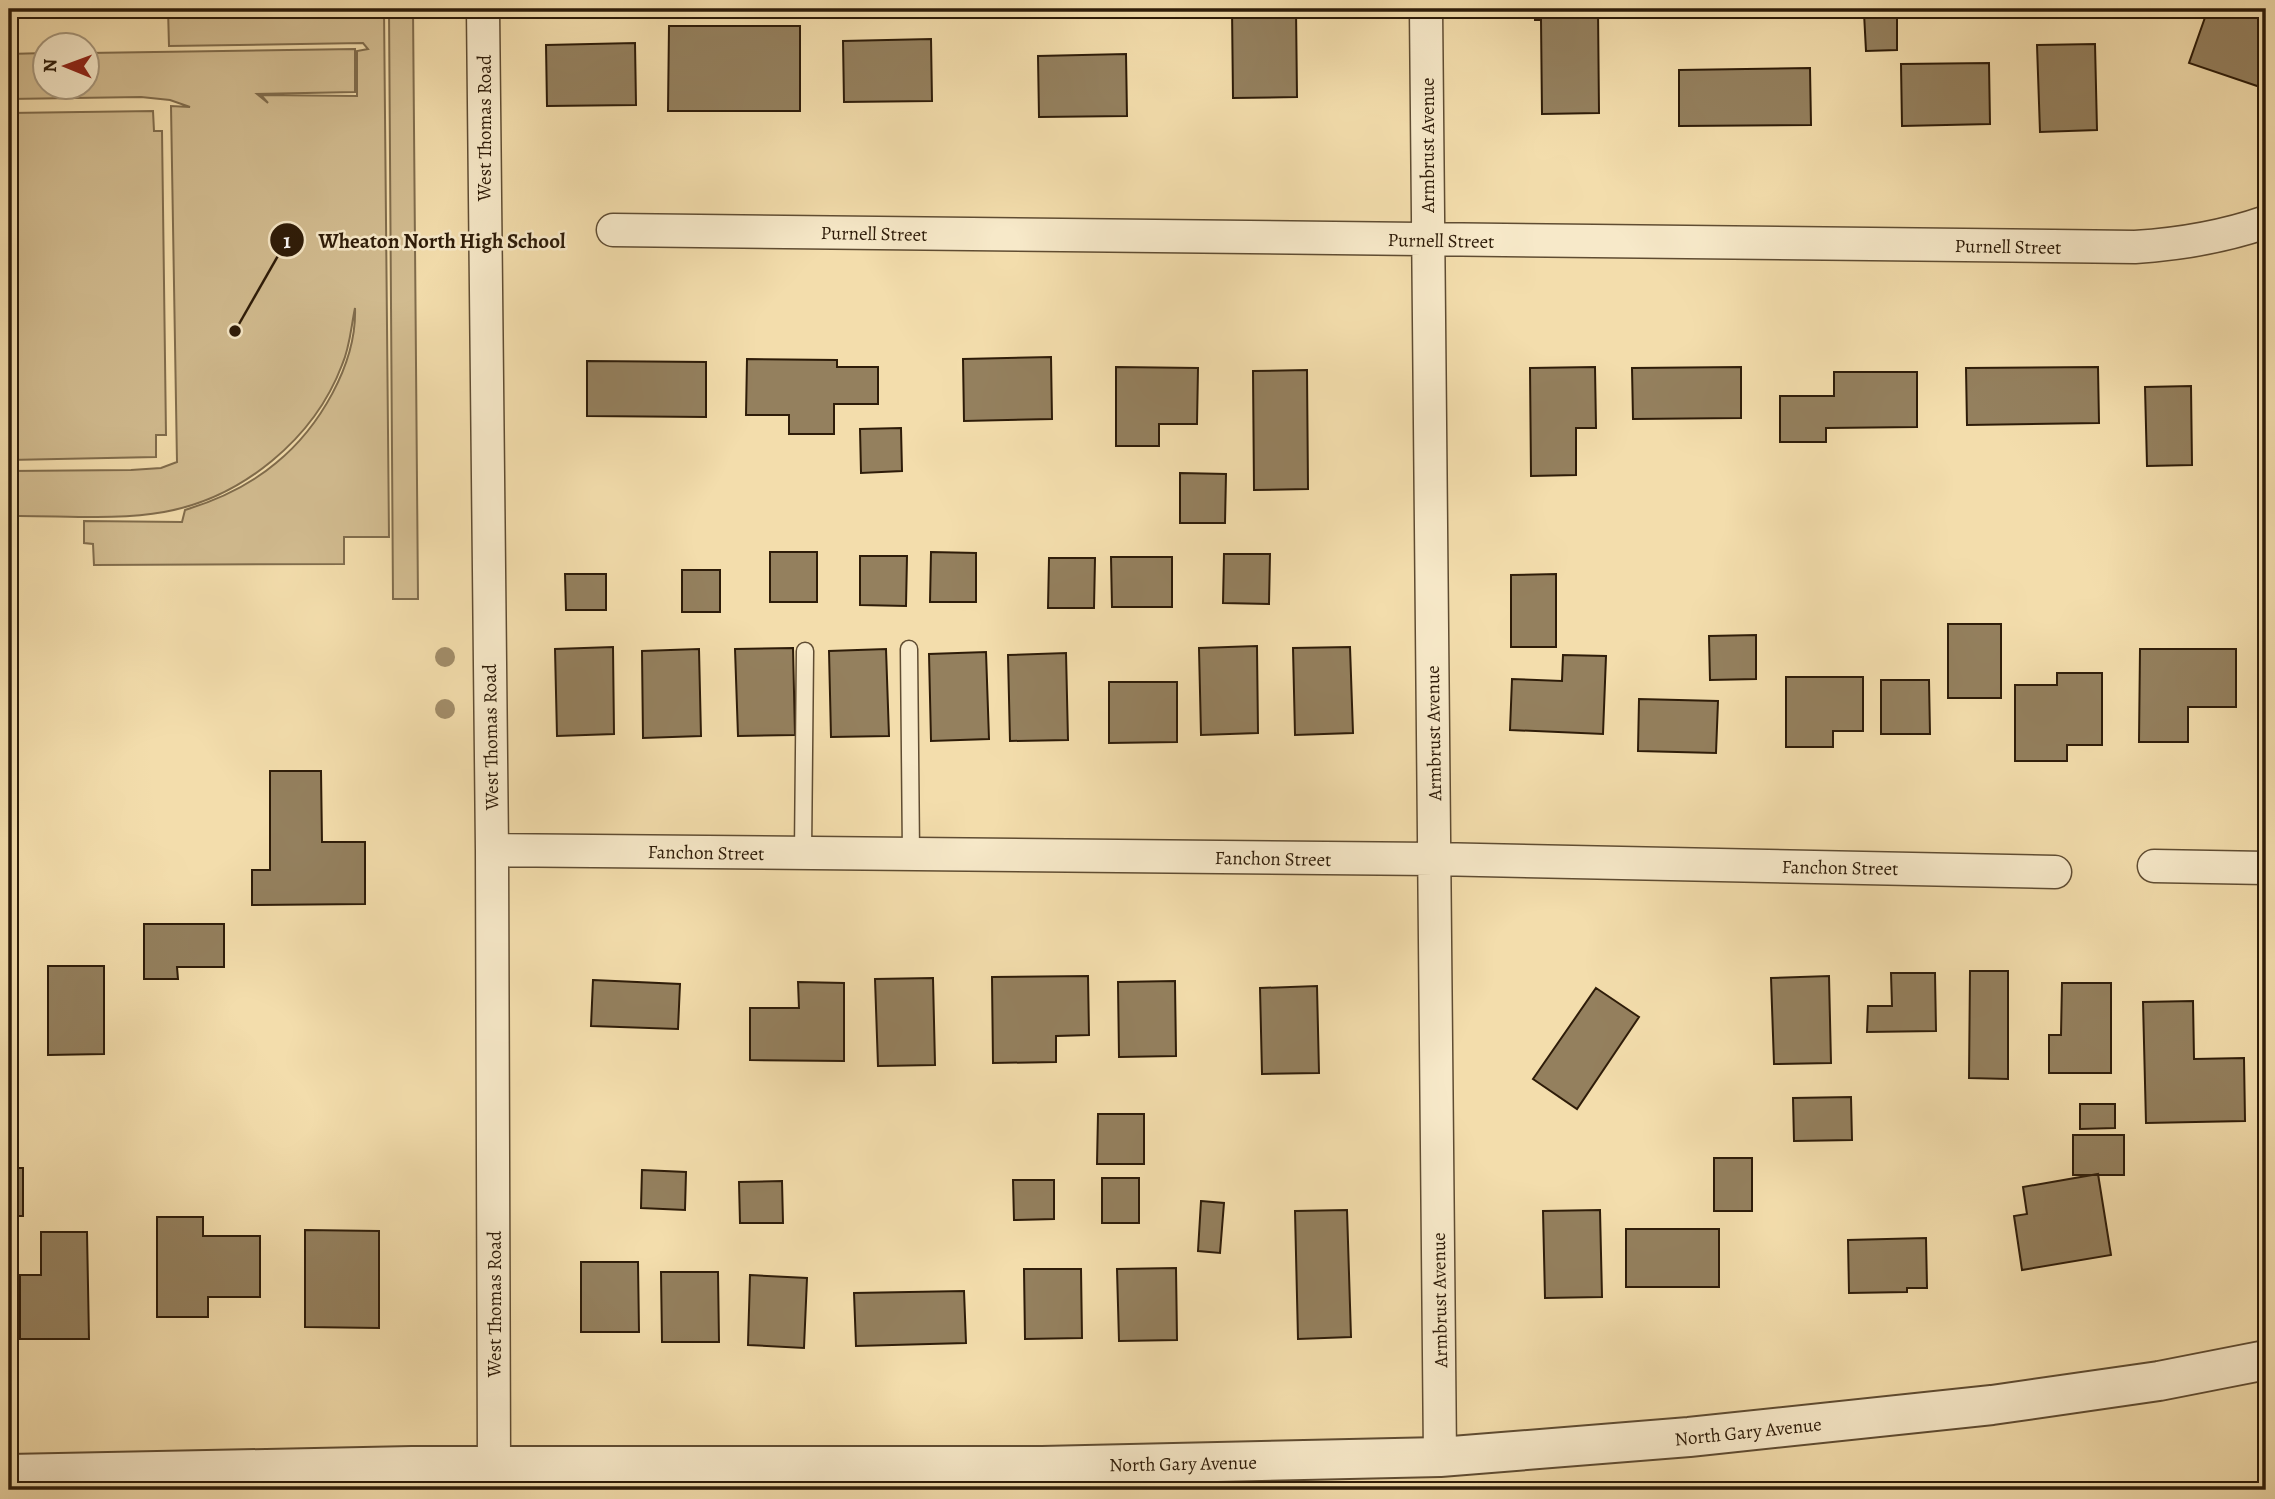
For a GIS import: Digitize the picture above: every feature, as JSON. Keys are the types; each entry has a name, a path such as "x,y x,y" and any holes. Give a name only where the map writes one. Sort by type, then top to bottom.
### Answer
{"street":[{"name":"West Thomas Road","path":"483,9 492,850 494,1465"},
{"name":"Armbrust Avenue","path":"1426,9 1440,1457"},
{"name":"Purnell Street","path":"613,230 2134,247 2179,244 2233,234 2266,222"},
{"name":"Fanchon Street","path":"492,850 1434,859 2054,872"},
{"path":"2154,866 2266,867"},
{"name":"North Gary Avenue","path":"9,1474 84,1482 494,1465 908,1478 1440,1457 1689,1437 1992,1405 2159,1381 2266,1360"}],"lane":[{"path":"909,649 911,854"},
{"path":"803,853 805,651"}],"shaded area":[{"path":"168,9 384,9 389,537 344,537 344,564 94,565 93,544 84,543 84,521 182,522 185,510 233,491 266,471 307,432 332,393 350,351 355,308 347,351 330,392 294,440 272,461 247,479 221,494 193,505 146,515 9,516 9,471 131,470 161,468 177,462 171,106 190,107 170,100 102,98 102,53 355,49 355,92 257,94 268,103 261,95 357,96 357,51 368,49 363,43 169,46"},
{"path":"389,9 413,9 418,599 393,599"},
{"path":"32,53 32,99 9,99 9,54"},
{"path":"153,111 154,131 162,131 166,435 156,435 156,457 9,460 9,113"}],"building":[{"path":"1232,9 1296,9 1297,97 1233,98"},
{"path":"1535,9 1598,9 1599,113 1542,114 1541,20 1535,20"},
{"path":"2208,9 2266,9 2266,89 2189,63"},
{"path":"1897,12 1897,50 1866,51 1864,13"},
{"path":"669,26 800,26 800,111 668,111"},
{"path":"931,39 932,101 844,102 843,41"},
{"path":"635,43 636,105 547,106 546,45"},
{"path":"2095,44 2097,130 2040,132 2037,45"},
{"path":"1126,54 1127,116 1039,117 1038,56"},
{"path":"1989,63 1990,124 1902,126 1901,64"},
{"path":"1810,68 1811,125 1679,126 1679,70"},
{"path":"1051,357 1052,419 964,421 963,359"},
{"path":"747,359 837,360 837,367 878,367 878,404 834,404 834,434 789,434 789,415 746,415"},
{"path":"587,361 706,362 706,417 587,416"},
{"path":"1116,367 1198,368 1197,424 1159,424 1159,446 1116,446"},
{"path":"1595,367 1596,428 1576,428 1576,475 1531,476 1530,368"},
{"path":"1741,367 1741,418 1633,419 1632,368"},
{"path":"2098,367 2099,423 1967,425 1966,368"},
{"path":"1307,370 1308,489 1254,490 1253,371"},
{"path":"1834,372 1917,372 1917,427 1826,428 1826,442 1780,442 1780,396 1834,396"},
{"path":"2191,386 2192,465 2147,466 2145,387"},
{"path":"901,428 902,471 861,473 860,429"},
{"path":"1180,473 1226,474 1225,523 1180,523"},
{"path":"770,552 817,552 817,602 770,602"},
{"path":"931,552 976,553 976,602 930,602"},
{"path":"1224,554 1270,554 1269,604 1223,603"},
{"path":"860,556 907,556 906,606 860,605"},
{"path":"1111,557 1172,557 1172,607 1112,607"},
{"path":"1049,558 1095,558 1094,608 1048,608"},
{"path":"682,570 720,570 720,612 682,612"},
{"path":"565,574 606,574 606,610 566,610"},
{"path":"1556,574 1556,647 1511,647 1511,575"},
{"path":"1948,624 2001,624 2001,698 1948,698"},
{"path":"1756,635 1756,679 1710,680 1709,636"},
{"path":"1257,646 1258,733 1201,735 1199,648"},
{"path":"613,647 614,734 557,736 555,649"},
{"path":"1350,647 1353,733 1295,735 1293,648"},
{"path":"793,648 795,735 738,736 735,649"},
{"path":"699,649 701,736 643,738 642,651"},
{"path":"886,649 889,736 831,737 829,651"},
{"path":"2140,649 2236,649 2236,707 2188,707 2188,742 2139,742"},
{"path":"986,652 989,739 931,741 929,654"},
{"path":"1066,653 1068,740 1010,741 1008,655"},
{"path":"1563,655 1606,656 1603,734 1510,730 1512,679 1562,681"},
{"path":"2057,673 2102,673 2102,745 2067,745 2067,761 2015,761 2015,685 2057,685"},
{"path":"1786,677 1863,677 1863,731 1833,731 1833,747 1786,747"},
{"path":"1881,680 1929,680 1930,734 1881,734"},
{"path":"1109,682 1177,682 1177,742 1109,743"},
{"path":"1639,699 1718,701 1716,753 1638,751"},
{"path":"270,771 321,771 322,842 365,842 365,904 252,905 252,870 270,870"},
{"path":"144,924 224,924 224,967 177,967 178,979 144,979"},
{"path":"48,966 104,966 104,1054 48,1055"},
{"path":"1970,971 2008,971 2008,1079 1969,1078"},
{"path":"1891,973 1935,973 1936,1031 1867,1032 1868,1006 1892,1006"},
{"path":"1088,976 1089,1035 1056,1036 1056,1062 993,1063 992,977"},
{"path":"1829,976 1831,1063 1774,1064 1771,978"},
{"path":"933,978 935,1065 878,1066 875,979"},
{"path":"593,980 680,984 678,1029 591,1026"},
{"path":"1175,981 1176,1056 1119,1057 1118,982"},
{"path":"798,982 844,983 844,1061 750,1060 750,1008 799,1008"},
{"path":"2062,983 2111,983 2111,1073 2049,1073 2049,1035 2061,1035"},
{"path":"1317,986 1319,1073 1262,1074 1260,988"},
{"path":"1596,988 1639,1017 1577,1109 1533,1079"},
{"path":"2193,1001 2194,1059 2244,1058 2245,1121 2146,1123 2143,1002"},
{"path":"1851,1097 1852,1140 1794,1141 1793,1098"},
{"path":"2080,1104 2115,1104 2115,1128 2080,1129"},
{"path":"1098,1114 1144,1114 1144,1164 1097,1164"},
{"path":"2073,1135 2124,1135 2124,1175 2073,1175"},
{"path":"1714,1158 1752,1158 1752,1211 1714,1211"},
{"path":"9,1168 23,1168 23,1216 9,1216"},
{"path":"642,1170 686,1172 685,1210 641,1208"},
{"path":"2098,1174 2111,1255 2022,1270 2014,1216 2027,1214 2023,1187"},
{"path":"1102,1178 1139,1178 1139,1223 1102,1223"},
{"path":"1013,1180 1054,1180 1054,1219 1014,1220"},
{"path":"782,1181 783,1223 740,1223 739,1182"},
{"path":"1201,1201 1224,1203 1220,1253 1198,1251"},
{"path":"1347,1210 1351,1337 1298,1339 1295,1211"},
{"path":"1600,1210 1602,1297 1545,1298 1543,1211"},
{"path":"157,1217 203,1217 203,1236 260,1236 260,1297 208,1297 208,1317 157,1317"},
{"path":"1626,1229 1719,1229 1719,1287 1626,1287"},
{"path":"305,1230 379,1231 379,1328 305,1327"},
{"path":"41,1232 87,1232 89,1339 20,1339 20,1275 41,1275"},
{"path":"1926,1238 1927,1288 1907,1288 1907,1292 1849,1293 1848,1240"},
{"path":"581,1262 638,1262 639,1332 581,1332"},
{"path":"1176,1268 1177,1340 1119,1341 1117,1269"},
{"path":"1024,1269 1081,1269 1082,1338 1025,1339"},
{"path":"661,1272 718,1272 719,1342 662,1342"},
{"path":"750,1275 807,1278 804,1348 748,1345"},
{"path":"964,1291 966,1343 856,1346 854,1293"}],"place":[{"name":"Wheaton North High School","path":"235,331"}]}
